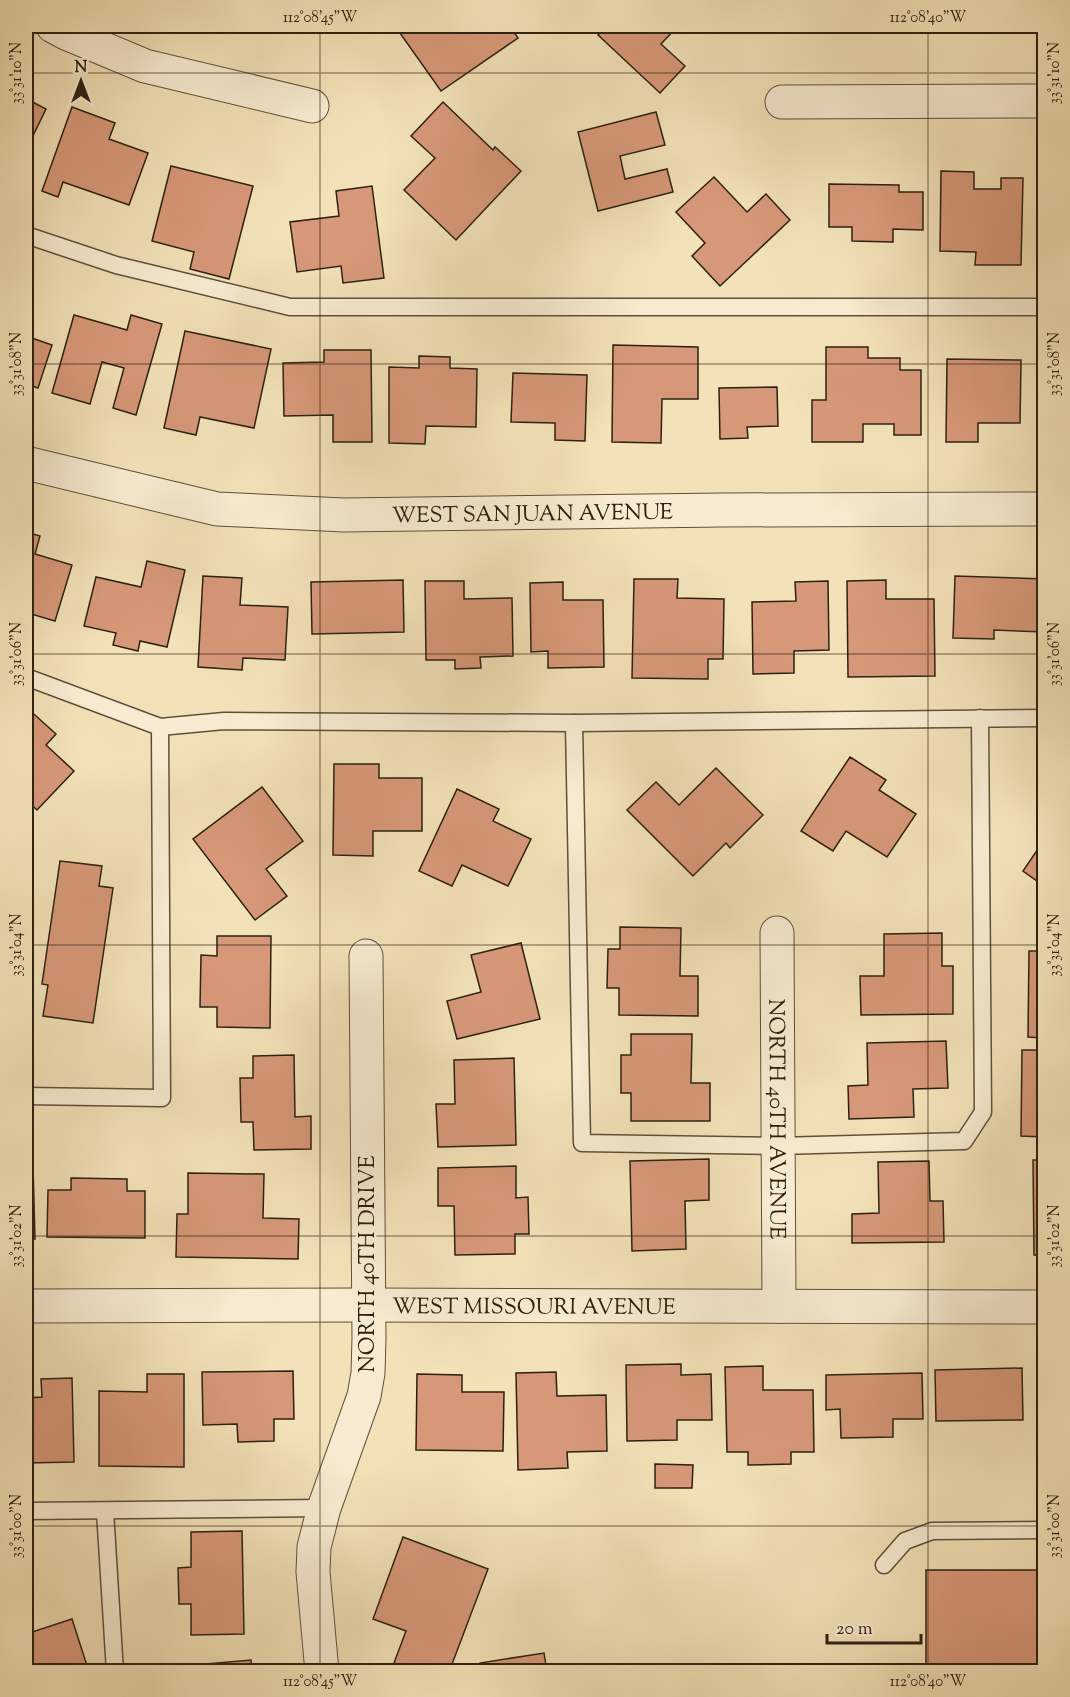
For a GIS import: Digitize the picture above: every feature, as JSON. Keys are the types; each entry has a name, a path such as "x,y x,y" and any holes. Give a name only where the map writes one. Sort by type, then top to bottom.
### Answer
{"street":[{"path":"53,26 145,66 312,106"},
{"path":"782,102 1044,101"},
{"name":"WEST SAN JUAN AVENUE","path":"26,463 228,510 344,515 1044,509"},
{"name":"NORTH 40TH AVENUE","path":"777,933 779,1306"},
{"name":"NORTH 40TH DRIVE","path":"322,1671 313,1572 314,1547 324,1508 364,1396 368,1373 366,956"},
{"name":"WEST MISSOURI AVENUE","path":"26,1306 1044,1306"}],"lane":[{"path":"26,235 116,265 290,307 1044,307"},
{"path":"26,677 160,727 224,721 574,723 1044,718"},
{"path":"574,723 582,1143 778,1146 964,1141 983,1112 980,718"},
{"path":"26,1096 162,1098 160,727"},
{"path":"26,1511 324,1508"},
{"path":"105,1511 115,1671"},
{"path":"884,1565 905,1541 932,1531 1044,1530"}],"building":[{"path":"395,26 510,26 518,38 441,91"},
{"path":"607,26 678,26 661,44 685,66 660,93 598,35"},
{"path":"876,26 876,28 841,27"},
{"path":"936,26 976,26 975,31 936,30"},
{"path":"27,99 46,109 26,150 26,102"},
{"path":"443,102 493,150 495,147 521,171 456,240 404,190 435,158 411,136"},
{"path":"72,107 115,123 109,139 148,153 129,205 63,182 58,197 42,191"},
{"path":"656,112 665,145 620,156 625,179 667,169 673,192 598,211 578,132"},
{"path":"171,166 253,186 229,279 190,269 194,252 152,241"},
{"path":"941,171 974,172 974,189 1001,189 1001,178 1023,178 1021,265 975,265 976,252 940,251"},
{"path":"714,177 747,212 766,194 790,220 720,286 692,256 705,243 676,212"},
{"path":"829,184 899,185 899,192 923,192 923,230 893,229 893,242 852,241 852,227 829,227"},
{"path":"372,186 384,278 343,283 341,266 297,272 290,222 339,216 336,191"},
{"path":"74,315 127,330 131,315 162,324 136,415 113,408 124,368 102,362 90,404 52,393"},
{"path":"185,331 271,349 254,428 200,417 196,435 164,428"},
{"path":"26,336 52,345 38,388 26,384"},
{"path":"613,345 698,347 698,399 662,399 661,443 612,442"},
{"path":"826,347 868,347 868,358 900,358 900,370 921,370 921,435 894,435 894,424 863,424 863,442 812,442 812,400 826,400"},
{"path":"324,350 371,350 372,442 333,442 333,415 284,416 283,363 324,362"},
{"path":"419,356 450,357 450,368 477,369 476,427 426,426 425,444 389,443 389,367 419,368"},
{"path":"947,359 1021,360 1020,423 978,423 978,442 946,442"},
{"path":"513,373 587,375 585,441 555,440 555,423 511,422"},
{"path":"777,387 778,426 747,427 748,438 720,439 719,388"},
{"path":"26,532 40,536 35,554 72,565 55,621 28,613 26,615"},
{"path":"147,561 185,570 167,647 140,641 138,651 113,645 116,633 84,626 96,577 141,587"},
{"path":"203,576 242,578 240,605 288,607 285,660 243,658 242,670 198,667"},
{"path":"955,576 1044,579 1044,632 994,630 994,639 953,638"},
{"path":"634,579 678,579 677,598 724,599 723,659 708,659 708,679 632,678"},
{"path":"403,580 404,632 312,634 311,582"},
{"path":"886,580 886,599 934,599 935,676 848,677 847,581"},
{"path":"425,581 464,581 464,599 512,598 513,656 480,657 481,668 455,669 455,660 426,660"},
{"path":"828,581 829,650 794,651 794,673 753,674 752,602 796,601 795,582"},
{"path":"563,582 563,600 603,600 604,667 548,668 548,651 531,652 530,583"},
{"path":"26,707 56,734 46,745 74,771 37,810 26,800"},
{"path":"850,757 886,780 879,790 916,814 887,857 846,831 833,851 801,831"},
{"path":"334,764 379,764 379,778 422,778 422,831 373,831 373,856 333,855"},
{"path":"716,768 763,815 730,848 726,843 693,876 627,810 656,782 679,805"},
{"path":"262,787 303,841 266,869 287,896 255,920 193,839"},
{"path":"457,789 499,809 493,821 531,839 508,886 462,865 452,886 419,871"},
{"path":"1044,840 1044,886 1023,871"},
{"path":"60,861 102,866 99,886 113,888 93,1023 43,1016 48,985 42,984"},
{"path":"620,927 681,928 680,976 698,976 698,1016 619,1015 619,988 607,988 608,949 620,949"},
{"path":"942,933 942,966 953,966 953,1014 861,1015 860,976 884,976 884,934"},
{"path":"217,936 271,936 270,1028 217,1027 217,1007 200,1007 201,955 217,956"},
{"path":"521,943 540,1019 457,1039 447,1001 481,992 471,955"},
{"path":"1029,951 1044,951 1044,1038 1028,1037"},
{"path":"631,1034 692,1034 691,1083 710,1083 710,1121 631,1121 631,1093 621,1093 621,1055 631,1055"},
{"path":"946,1041 948,1088 913,1089 914,1117 849,1119 848,1086 868,1085 867,1043"},
{"path":"1022,1050 1044,1050 1044,1137 1021,1136"},
{"path":"294,1055 295,1117 311,1116 311,1149 254,1150 253,1122 241,1122 240,1078 253,1078 253,1056"},
{"path":"514,1058 516,1145 438,1147 436,1104 455,1104 454,1060"},
{"path":"709,1159 709,1200 685,1201 686,1249 632,1251 630,1161"},
{"path":"1033,1160 1044,1160 1044,1255 1034,1255"},
{"path":"929,1161 930,1201 943,1201 944,1242 852,1243 852,1214 879,1213 878,1162"},
{"path":"26,1166 33,1166 35,1239 26,1239"},
{"path":"516,1166 516,1198 528,1197 529,1234 515,1234 515,1254 455,1255 454,1206 438,1206 438,1168"},
{"path":"188,1173 264,1174 263,1218 299,1219 298,1259 176,1257 177,1214 188,1214"},
{"path":"71,1178 127,1179 127,1191 145,1191 145,1238 47,1237 48,1190 71,1190"},
{"path":"681,1364 681,1375 711,1374 712,1420 677,1420 677,1440 627,1441 626,1365"},
{"path":"763,1366 763,1390 813,1390 814,1452 791,1452 791,1464 748,1465 748,1452 727,1452 725,1367"},
{"path":"1022,1368 1023,1420 936,1421 935,1370"},
{"path":"293,1371 294,1419 274,1419 274,1441 238,1442 237,1424 203,1425 202,1372"},
{"path":"556,1372 557,1396 606,1395 607,1451 567,1452 568,1468 518,1470 516,1373"},
{"path":"922,1373 923,1419 893,1419 893,1437 841,1438 840,1409 826,1410 826,1375"},
{"path":"147,1374 184,1374 184,1467 99,1466 99,1391 147,1392"},
{"path":"417,1374 462,1375 462,1392 504,1392 503,1451 416,1450"},
{"path":"72,1378 74,1462 26,1463 26,1398 42,1397 41,1379"},
{"path":"655,1464 693,1465 692,1488 655,1488"},
{"path":"242,1531 244,1634 191,1635 191,1604 179,1604 178,1568 191,1567 191,1532"},
{"path":"403,1537 488,1569 449,1672 417,1672 394,1663 406,1631 373,1619"},
{"path":"926,1570 1039,1570 1039,1672 926,1672"},
{"path":"72,1619 89,1672 26,1672 26,1634"},
{"path":"544,1653 547,1672 482,1672 480,1663"},
{"path":"251,1660 252,1672 161,1672 160,1668"}]}
